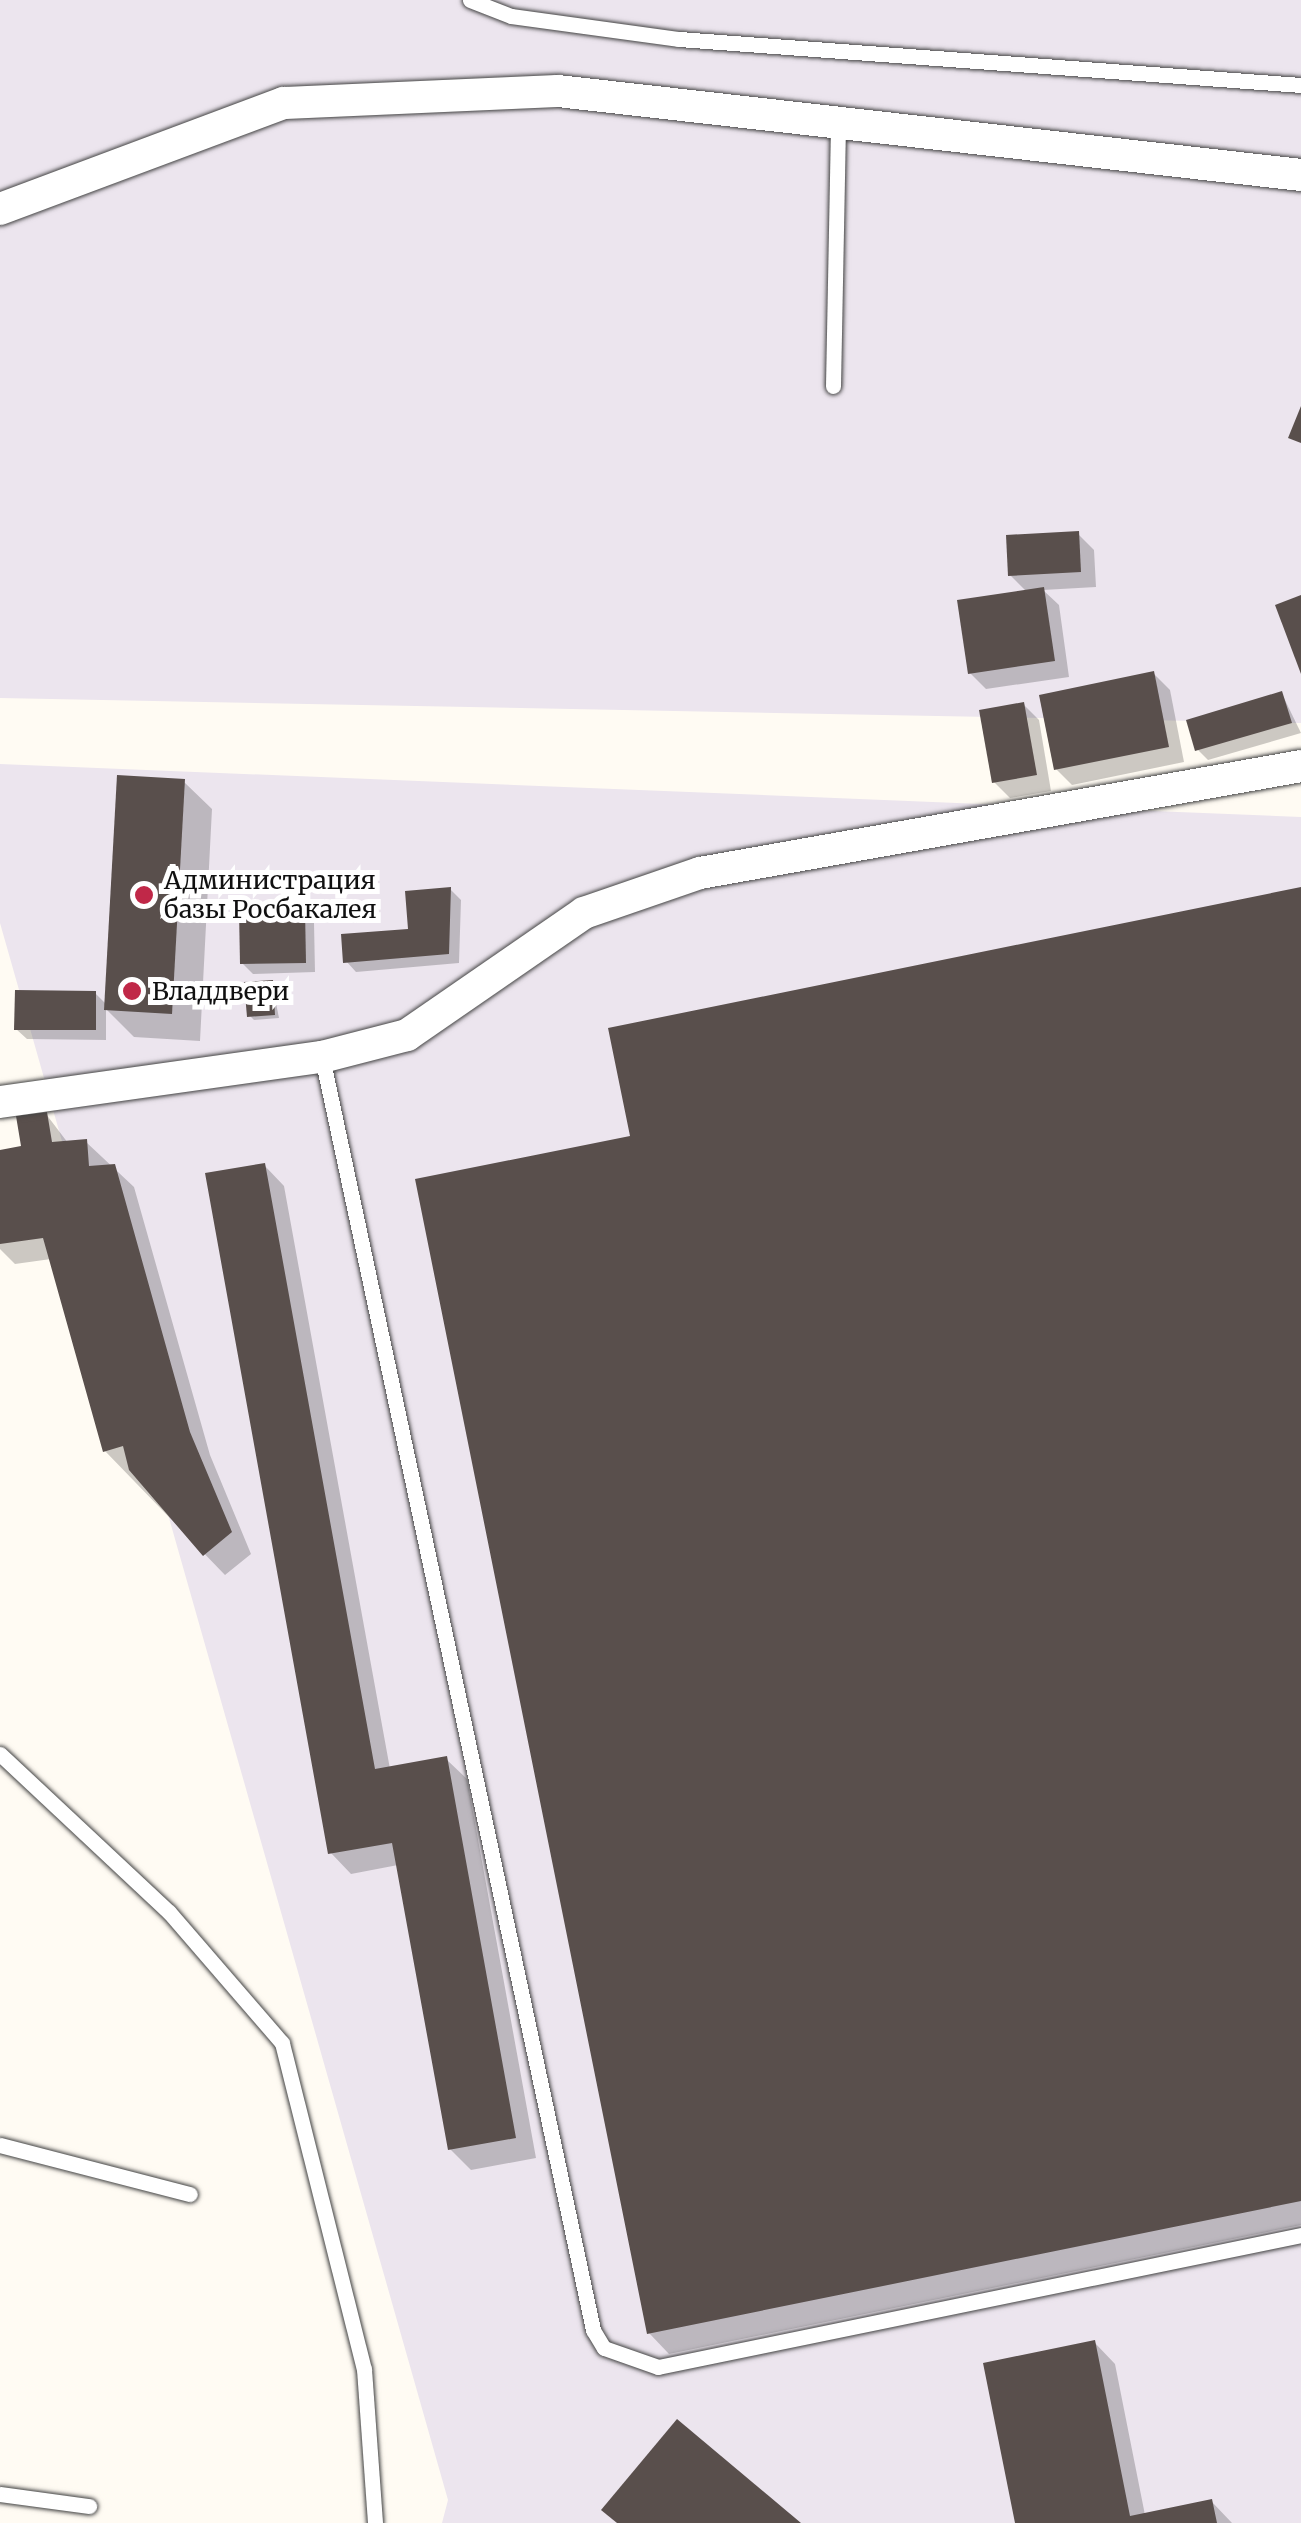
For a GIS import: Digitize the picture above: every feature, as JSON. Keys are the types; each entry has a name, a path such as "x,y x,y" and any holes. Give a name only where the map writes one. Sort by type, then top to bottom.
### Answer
{"street":[{"path":"0,209 284,104 558,91 1301,175"},
{"path":"0,1102 322,1057 406,1035 584,913 700,873 1301,766"}],"lane":[{"path":"469,0 511,16 679,39 1301,85"},
{"path":"833,386 838,120"},
{"path":"322,1057 592,2330 604,2348 658,2367 1301,2235"},
{"path":"0,1754 169,1912 282,2044 364,2369 375,2523"},
{"path":"0,2145 190,2194"},
{"path":"0,2494 88,2506"}],"shaded area":[{"path":"0,0 1301,0 1301,723 0,698"},
{"path":"0,764 1301,817 1301,2523 442,2523 448,2500 0,923"}],"building":[{"path":"1301,406 1301,443 1288,438"},
{"path":"1079,531 1081,572 1008,576 1006,535"},
{"path":"1044,587 1055,661 968,674 957,600"},
{"path":"1301,595 1301,674 1275,605"},
{"path":"1154,671 1169,747 1054,770 1039,695"},
{"path":"1282,691 1292,723 1195,751 1186,720"},
{"path":"1024,702 1037,775 992,783 979,710"},
{"name":"Администрация базы Росбакалея","path":"117,775 185,779 172,1014 104,1010"},
{"path":"451,887 449,954 343,963 341,934 408,929 405,891"},
{"path":"1301,887 1301,2201 647,2334 415,1179 630,1136 608,1028"},
{"path":"305,910 306,963 240,964 239,911"},
{"path":"273,980 275,1015 247,1017 244,982"},
{"path":"15,990 96,991 96,1030 14,1030"},
{"path":"47,1112 52,1142 87,1139 89,1166 115,1164 190,1432 232,1532 203,1556 129,1470 123,1446 103,1452 43,1238 0,1244 0,1150 21,1146 16,1116"},
{"path":"265,1163 375,1769 447,1756 516,2138 448,2150 392,1843 328,1854 205,1173"},
{"path":"1095,2340 1130,2516 1212,2499 1217,2523 1015,2523 983,2363"},
{"path":"677,2419 801,2523 617,2523 601,2510"}],"place":[{"name":"Администрация базы Росбакалея","path":"144,895"},
{"name":"Владдвери","path":"132,991"}]}
